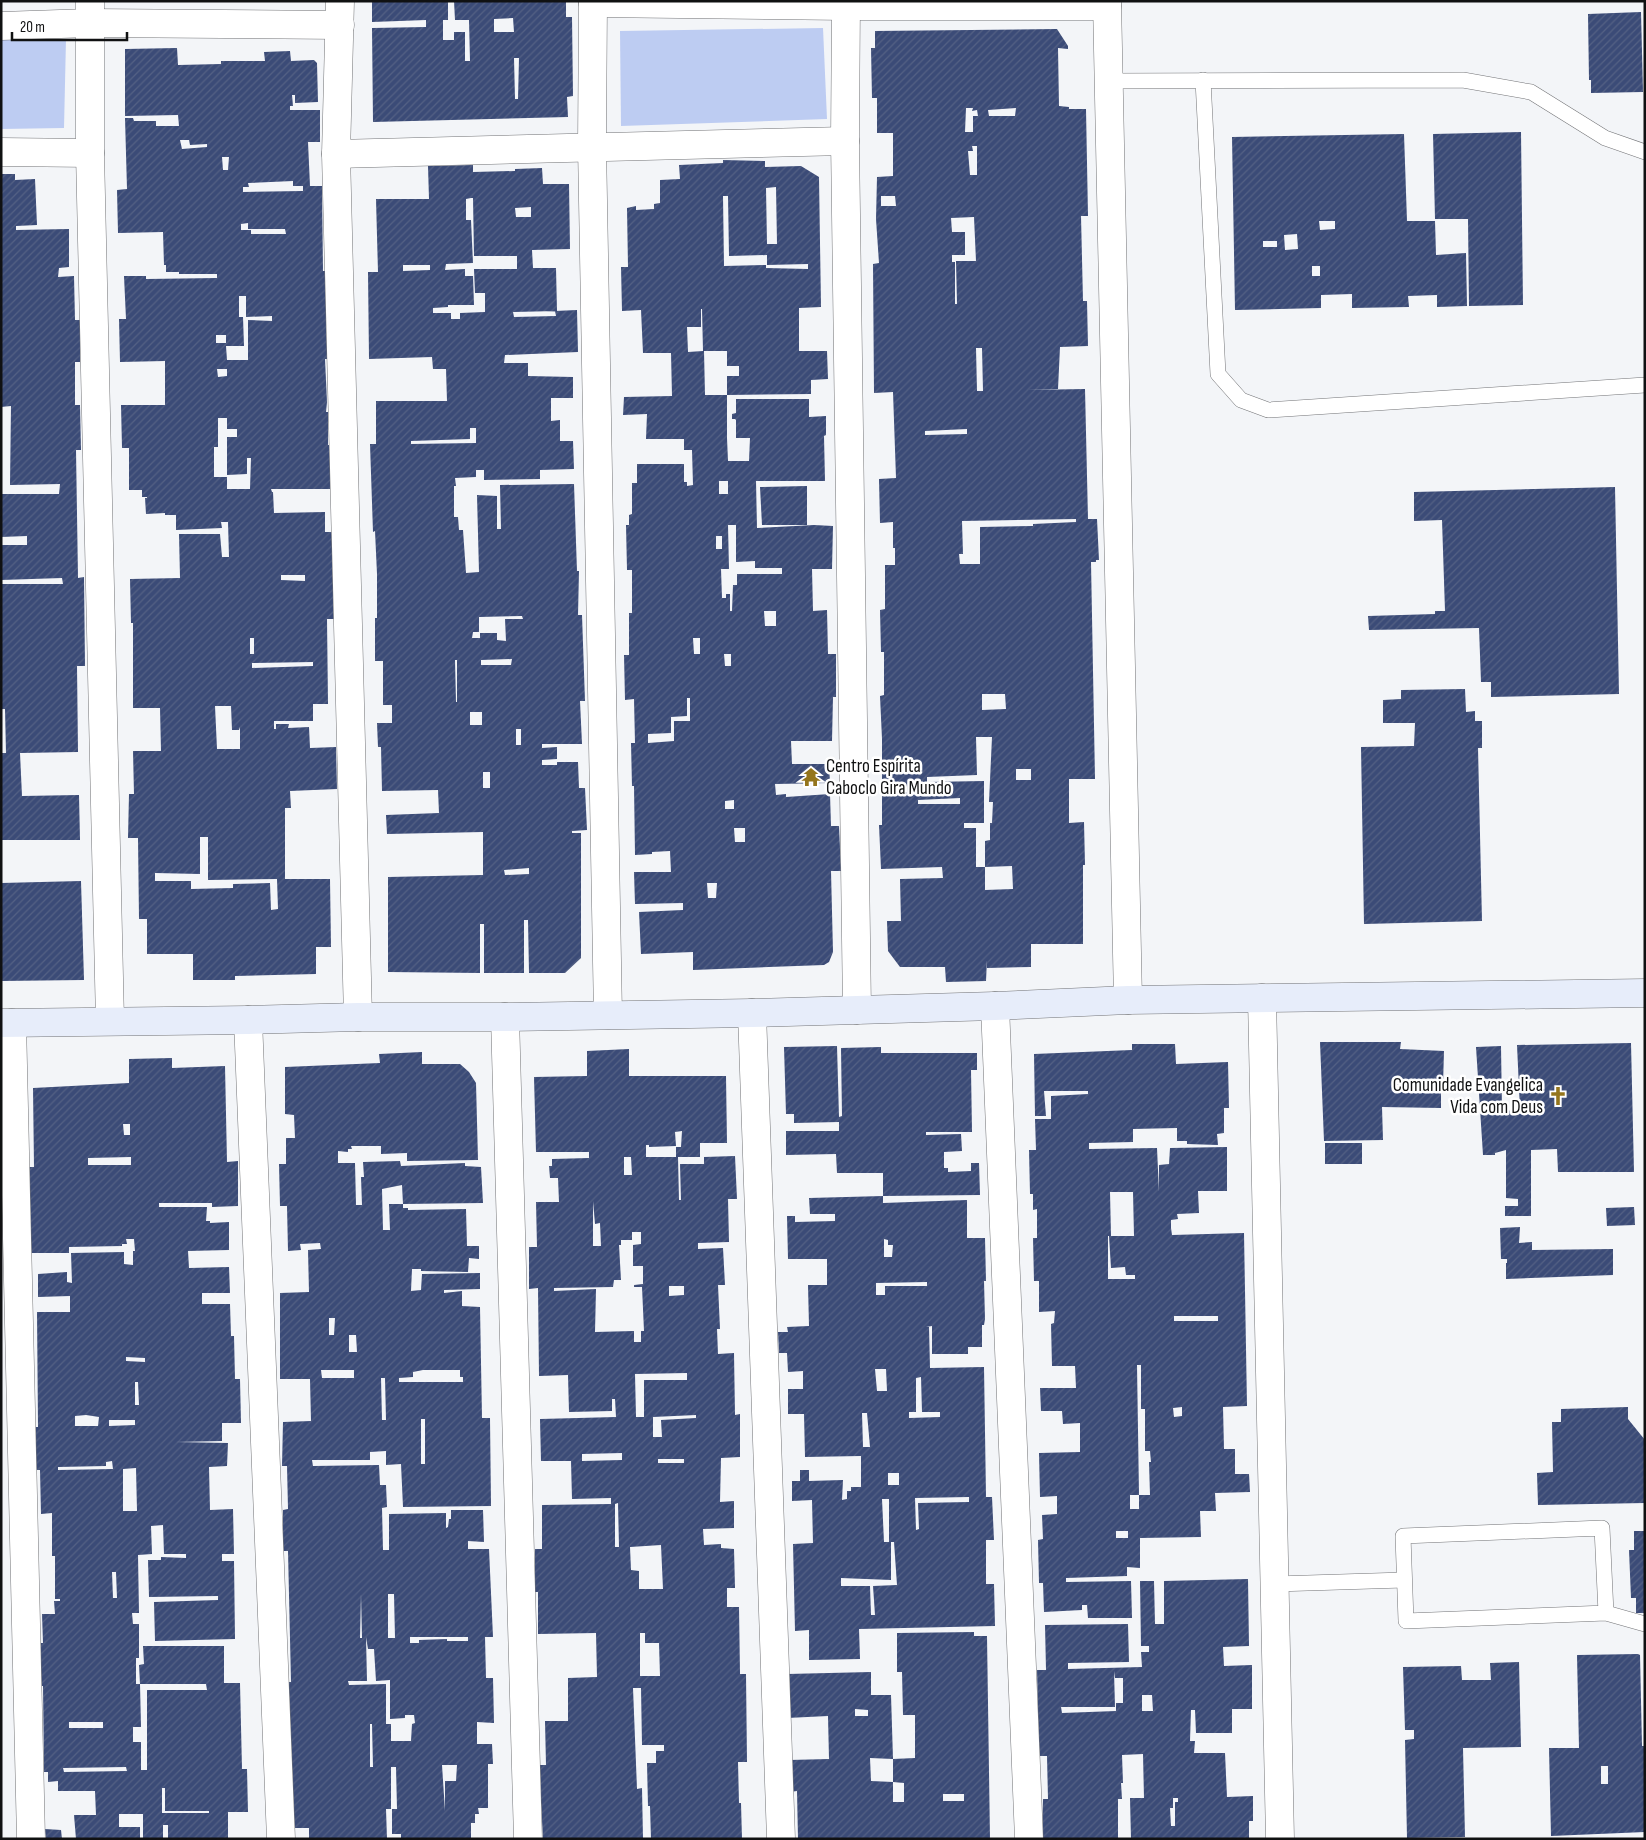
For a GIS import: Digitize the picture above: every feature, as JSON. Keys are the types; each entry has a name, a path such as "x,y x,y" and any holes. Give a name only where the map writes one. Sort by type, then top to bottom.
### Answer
{"street":[{"path":"608,1014 592,146 593,2 1107,4 1128,1000"},
{"path":"846,4 845,141 857,1010"},
{"path":"90,12 90,153 110,1021"},
{"path":"1,26 90,12 340,13 336,154 358,1017"},
{"path":"336,154 845,141"},
{"path":"1,152 90,153"},
{"path":"31,1839 6,1023 752,1013 1128,1000 1645,993"},
{"path":"1262,998 1280,1839"},
{"path":"995,1006 1029,1839"},
{"path":"752,1013 781,1839"},
{"path":"505,1017 528,1839"},
{"path":"248,1020 281,1839"}],"lane":[{"path":"1203,80 1218,374 1241,400 1268,410 1645,385"},
{"path":"1109,81 1463,80 1532,92 1605,138 1645,152"},
{"path":"1606,1613 1602,1528 1403,1536 1406,1621 1606,1613 1645,1624"},
{"path":"1275,1584 1404,1580"}],"shaded area":[{"path":"823,28 827,119 621,126 620,31"},
{"path":"66,39 64,128 1,129 1,40"}],"building":[{"path":"372,1 448,1 448,20 443,20 443,40 454,40 454,32 465,32 465,61 470,61 469,20 455,20 454,1 566,1 566,17 572,17 573,96 567,97 568,117 373,122 372,28 426,27 426,20 372,22","holes":["513,18 514,32 494,32 494,19","514,58 519,58 518,99 515,99"]},
{"path":"1641,12 1643,92 1591,93 1591,80 1589,80 1588,14"},
{"path":"1057,29 1068,46 1068,49 1058,48 1059,106 1069,107 1069,109 1086,109 1088,216 1081,216 1083,301 1087,301 1088,346 1060,347 1058,389 1027,390 1085,389 1088,519 1097,519 1099,560 1091,562 1095,779 1069,779 1069,823 1084,822 1083,944 1031,944 1031,967 987,968 987,960 986,981 946,982 945,967 900,967 888,951 887,921 901,921 900,879 943,878 942,867 881,869 879,825 882,825 882,739 880,696 884,695 884,652 881,652 880,610 885,609 885,565 895,565 895,548 893,548 893,522 880,523 879,479 896,478 893,392 874,393 873,264 879,263 876,219 877,177 893,176 893,133 877,133 877,98 872,98 871,48 875,48 875,31","holes":["966,108 973,108 972,111 977,110 978,116 973,116 973,132 965,132","1016,108 1015,116 989,116 988,110","972,146 977,146 977,175 970,175 968,151 973,151","881,196 895,196 896,206 881,206","974,217 976,261 956,261 957,304 955,304 955,262 952,262 952,255 965,255 965,232 952,232 951,218","976,348 982,348 983,391 977,391","967,429 967,434 925,435 925,431","1076,519 1076,522 1033,524 1033,526 980,527 980,564 960,564 959,554 963,554 962,521","982,694 1005,694 1006,709 982,710","976,737 992,737 989,802 993,802 990,840 985,841 985,867 976,867 976,828 964,828 964,823 984,823 984,781 927,782 927,777 977,775","1016,769 1031,769 1031,780 1016,780","960,798 960,804 918,804 918,800","1012,866 1013,889 985,890 985,867"]},
{"path":"177,48 178,65 221,64 221,61 265,61 264,52 290,51 291,61 314,60 317,63 318,102 295,103 295,95 292,95 293,106 290,106 290,110 320,110 320,142 308,142 310,186 322,186 323,271 329,271 330,359 325,359 328,445 331,445 333,489 271,489 273,492 274,513 325,512 325,532 334,532 334,619 327,619 328,704 313,704 313,721 274,721 274,729 276,729 276,724 289,724 288,728 309,727 310,748 336,747 337,789 290,791 291,808 285,808 285,879 330,879 331,947 316,947 316,974 235,976 235,980 193,980 193,954 147,954 147,919 139,919 138,838 128,838 129,794 134,794 133,751 161,751 160,708 133,708 133,623 131,623 130,579 180,578 179,534 220,534 222,557 229,557 228,522 221,522 222,528 176,530 176,515 165,515 165,513 146,514 145,498 147,497 142,497 142,490 129,490 129,448 122,448 121,405 165,405 165,361 120,362 119,319 126,319 124,276 146,276 146,279 217,278 217,274 166,272 163,232 118,233 117,190 127,189 125,118 133,118 134,121 156,121 156,126 179,126 178,115 125,116 125,49","holes":["180,140 189,140 190,145 207,144 207,147 182,149","222,157 229,157 228,170 223,170","293,181 293,186 303,186 303,191 243,192 243,187 249,187 248,183","248,223 248,229 285,229 286,234 251,234 251,230 241,230 241,224","239,296 246,296 246,317 272,316 272,321 248,320 248,360 227,360 226,346 244,346 243,317 239,317","216,335 226,335 226,343 216,343","217,369 227,369 227,376 218,377","218,418 227,418 227,429 237,429 237,437 227,437 227,475 247,474 247,458 251,458 250,489 227,489 227,477 214,477 214,447 218,447","281,575 305,575 305,581 281,580","250,638 254,638 254,654 250,654","313,662 313,666 252,668 252,663","215,706 231,706 232,730 239,730 240,727 240,749 217,749","200,837 208,837 208,880 277,879 278,909 271,910 270,883 233,884 233,888 191,889 191,881 155,881 155,873 200,874"]},
{"path":"1521,132 1523,305 1469,306 1468,219 1435,219 1433,134"},
{"path":"1404,134 1407,221 1435,221 1436,255 1466,253 1467,306 1437,307 1437,295 1408,296 1409,307 1352,308 1352,294 1321,295 1321,308 1235,310 1232,137","holes":["1319,221 1335,221 1335,229 1320,230","1297,234 1298,249 1285,250 1284,235","1263,241 1277,241 1277,247 1263,247","1312,266 1320,266 1320,276 1312,276"]},
{"path":"723,160 765,161 765,167 801,166 819,177 821,307 799,308 799,351 827,351 828,379 811,380 811,394 727,395 727,438 728,461 749,461 750,438 736,438 736,420 732,419 732,414 736,413 736,399 809,399 809,417 826,416 826,435 824,436 825,481 756,481 757,528 833,526 832,569 812,569 813,611 827,610 828,654 836,654 836,697 833,697 832,741 791,741 792,764 829,764 830,783 775,784 776,795 786,794 786,797 830,794 831,826 839,826 841,871 831,871 833,952 829,962 824,965 693,970 693,952 641,954 639,912 683,910 683,903 635,904 634,872 671,872 670,851 635,855 631,743 635,743 634,699 625,700 624,655 629,655 629,613 632,613 632,570 627,570 626,525 629,525 629,515 632,514 632,483 637,483 637,464 684,464 684,482 687,482 687,486 693,485 692,450 684,450 684,439 646,439 647,414 623,415 624,397 672,396 671,353 643,353 641,310 622,311 621,267 628,267 627,208 636,206 636,210 654,209 654,204 660,203 660,180 680,179 679,165 723,163","holes":["776,187 777,244 767,244 766,188","723,196 728,196 729,256 767,255 767,265 808,264 808,269 766,268 766,265 724,266","702,309 703,351 688,352 687,327 701,327","704,351 727,351 727,366 739,366 739,376 727,376 727,395 705,395","719,481 728,481 728,494 719,494","728,525 736,525 736,562 755,561 755,568 782,568 782,574 737,574 737,585 733,585 732,611 730,611 730,594 726,594 726,598 722,598 721,569 729,569","716,536 722,536 722,549 716,549","764,611 776,611 776,626 765,626","693,638 700,638 700,654 694,654","724,654 731,654 731,666 725,666","687,698 690,698 690,721 674,721 674,741 648,743 648,734 671,733 671,717 687,716","734,800 734,809 725,809 725,801","734,828 745,828 745,842 735,842","707,883 717,883 716,898 708,898"]},
{"path":"473,165 473,172 542,168 543,184 569,184 570,249 532,250 533,268 556,268 557,311 577,310 578,352 505,355 504,363 528,363 528,376 573,377 573,398 551,398 551,421 560,420 560,441 573,441 574,469 540,470 540,479 484,480 484,470 476,470 476,477 455,478 456,486 454,486 454,517 458,517 459,530 463,530 466,573 479,572 477,495 497,496 497,529 501,529 500,485 574,484 577,571 579,571 578,615 582,615 585,701 580,701 582,744 542,744 542,748 557,747 557,759 542,760 542,765 557,765 557,762 578,762 579,788 585,788 587,830 572,831 572,833 581,833 581,958 565,973 529,973 528,920 524,920 524,973 484,973 484,924 480,924 480,973 388,972 388,877 483,875 483,832 387,834 386,815 439,813 438,790 382,791 381,747 378,747 377,723 392,723 392,705 383,705 383,661 375,661 377,574 375,531 373,532 370,444 376,444 376,401 447,401 446,369 433,369 432,357 369,359 368,272 378,272 376,199 429,199 428,166","holes":["473,198 474,256 517,256 517,269 474,269 475,293 485,293 485,312 460,313 460,319 451,319 451,313 433,313 433,308 448,307 448,305 474,305 473,276 465,276 465,269 445,270 446,264 473,263 471,220 466,220 466,199","531,207 531,217 516,217 515,208","403,265 430,265 430,270 403,271","555,311 556,316 514,317 513,312","470,428 476,428 476,443 411,444 411,441 470,439","522,616 523,619 505,619 506,641 497,640 497,633 480,633 480,638 472,638 473,632 479,632 479,617","512,659 511,665 481,665 481,660","455,660 457,660 457,702 456,702","470,712 482,712 482,725 470,725","516,729 521,729 521,745 516,745","483,772 490,772 490,788 483,788","529,868 529,874 505,875 504,870"]},
{"path":"1,174 15,174 15,180 35,179 37,225 16,226 16,230 69,229 69,267 59,268 58,277 74,276 75,320 80,320 80,362 75,362 75,405 80,405 81,450 76,450 78,578 84,577 85,666 77,666 78,752 20,753 22,796 79,795 80,840 1,840 1,753 6,753 5,709 1,709 1,584 63,584 62,578 1,580 1,545 27,545 27,536 1,537 1,494 59,494 60,484 10,485 11,406 1,407"},
{"path":"807,486 807,525 762,525 760,487"},
{"path":"1615,487 1619,694 1491,697 1491,682 1481,682 1479,628 1369,630 1368,616 1435,614 1435,611 1445,611 1442,520 1414,521 1414,492"},
{"path":"1465,689 1466,712 1475,711 1475,721 1482,721 1482,748 1478,748 1482,921 1364,924 1361,747 1414,746 1415,723 1383,723 1383,700 1401,699 1401,690"},
{"path":"81,881 84,980 1,981 1,883"},
{"path":"1320,1042 1401,1042 1400,1049 1444,1051 1441,1108 1382,1107 1383,1140 1324,1141"},
{"path":"1631,1043 1634,1172 1558,1172 1557,1149 1531,1150 1531,1216 1505,1216 1505,1206 1518,1206 1518,1199 1506,1198 1506,1150 1495,1153 1495,1155 1483,1155 1476,1047 1501,1046 1502,1111 1520,1110 1517,1045"},
{"path":"1132,1044 1175,1044 1176,1064 1228,1062 1229,1108 1224,1108 1224,1133 1217,1134 1218,1145 1187,1144 1187,1141 1177,1141 1177,1128 1133,1129 1133,1142 1089,1143 1089,1149 1157,1148 1159,1192 1159,1165 1169,1164 1170,1148 1227,1147 1227,1191 1198,1191 1199,1213 1177,1214 1178,1219 1171,1220 1171,1228 1172,1235 1244,1233 1247,1406 1223,1407 1224,1449 1235,1449 1235,1474 1249,1474 1250,1492 1215,1493 1216,1511 1200,1511 1201,1537 1140,1538 1140,1568 1127,1567 1127,1576 1066,1578 1066,1582 1131,1581 1132,1618 1088,1618 1087,1605 1082,1605 1082,1610 1044,1612 1043,1583 1039,1583 1038,1540 1043,1539 1042,1515 1057,1514 1057,1496 1040,1497 1039,1453 1080,1452 1080,1423 1063,1424 1062,1411 1041,1411 1040,1388 1076,1388 1075,1366 1052,1366 1051,1324 1054,1323 1055,1311 1039,1312 1039,1281 1034,1281 1033,1238 1037,1238 1037,1209 1033,1210 1033,1194 1030,1194 1029,1150 1036,1150 1035,1119 1051,1119 1051,1096 1088,1094 1088,1091 1044,1091 1046,1116 1035,1116 1034,1054 1132,1050","holes":["1110,1192 1133,1192 1134,1236 1111,1236","1108,1236 1111,1268 1125,1267 1126,1275 1135,1275 1135,1279 1108,1279","1174,1316 1218,1316 1218,1321 1174,1321","1137,1365 1141,1365 1141,1409 1145,1409 1145,1451 1150,1451 1150,1495 1139,1495","1182,1407 1182,1416 1174,1417 1173,1408","1130,1495 1139,1495 1139,1509 1130,1509","1116,1531 1128,1531 1128,1538 1116,1538"]},
{"path":"837,1046 839,1117 842,1116 841,1048 881,1047 881,1053 977,1053 977,1070 971,1070 972,1132 926,1132 926,1135 961,1134 962,1151 944,1152 944,1168 948,1168 948,1172 971,1171 971,1163 979,1163 980,1195 883,1196 883,1173 837,1173 836,1154 786,1155 786,1131 839,1131 839,1122 794,1123 794,1114 786,1114 784,1047"},
{"path":"629,1049 629,1076 726,1076 727,1143 700,1143 700,1157 678,1157 679,1200 681,1200 680,1164 704,1164 704,1157 735,1156 737,1199 728,1199 729,1242 698,1243 698,1249 723,1248 725,1285 718,1285 720,1329 717,1329 718,1354 734,1353 735,1415 740,1414 740,1457 721,1458 720,1502 734,1501 734,1528 703,1529 704,1545 721,1544 721,1548 734,1549 735,1588 727,1588 727,1607 739,1607 740,1674 746,1674 747,1762 738,1762 742,1839 651,1839 647,1763 656,1763 656,1751 664,1751 664,1745 642,1745 641,1688 633,1688 637,1789 642,1788 643,1839 543,1839 539,1765 546,1765 545,1721 568,1721 568,1678 597,1677 596,1633 538,1634 538,1592 535,1592 535,1549 542,1549 542,1505 611,1504 611,1498 572,1499 571,1461 541,1461 540,1419 616,1417 615,1399 612,1399 612,1411 569,1412 568,1375 539,1376 538,1288 529,1289 529,1247 537,1247 536,1202 559,1202 558,1178 550,1178 549,1166 552,1166 552,1159 589,1158 589,1152 536,1152 534,1077 587,1076 587,1051","holes":["682,1131 681,1147 676,1147 676,1157 646,1157 646,1145 649,1145 649,1147 676,1146 675,1132","624,1157 631,1157 632,1175 624,1175","593,1201 595,1224 600,1223 601,1246 593,1246","632,1232 641,1232 641,1244 633,1245 633,1266 643,1266 643,1284 634,1285 634,1287 642,1287 644,1331 641,1331 641,1342 634,1342 634,1331 595,1332 596,1289 554,1291 554,1288 613,1287 614,1280 621,1280 619,1245 621,1245 621,1240 632,1240","669,1286 684,1286 684,1295 669,1296","687,1373 687,1380 644,1380 644,1417 636,1417 635,1374","696,1415 696,1418 661,1420 662,1437 653,1437 653,1417","622,1453 622,1460 582,1461 582,1454","658,1459 684,1459 684,1463 658,1463","618,1503 619,1547 615,1547 615,1504","661,1545 663,1589 639,1589 639,1571 631,1570 630,1547","640,1633 645,1633 645,1643 659,1643 660,1676 640,1676"]},
{"path":"422,1052 422,1064 460,1064 469,1072 476,1083 478,1160 407,1161 407,1153 381,1154 381,1146 351,1146 352,1149 348,1149 348,1152 338,1151 338,1163 355,1163 356,1205 362,1205 361,1177 364,1177 363,1162 400,1161 401,1166 465,1163 465,1166 481,1167 483,1203 403,1204 403,1208 408,1208 408,1210 466,1209 467,1246 479,1246 479,1259 469,1258 468,1272 421,1271 421,1269 412,1269 411,1291 421,1290 422,1274 480,1273 480,1289 444,1290 444,1293 462,1291 462,1306 480,1307 482,1418 490,1418 491,1506 403,1507 401,1464 386,1465 386,1451 370,1452 370,1460 312,1460 313,1466 379,1465 380,1485 386,1485 387,1507 382,1508 383,1550 389,1550 389,1514 446,1513 446,1528 448,1527 449,1519 451,1519 451,1510 483,1510 484,1542 468,1541 468,1549 489,1549 493,1637 485,1637 486,1678 493,1678 494,1723 477,1722 477,1744 492,1744 493,1764 488,1764 488,1808 478,1808 479,1814 475,1814 475,1823 471,1823 471,1839 401,1839 401,1834 392,1834 392,1809 397,1809 396,1767 391,1767 391,1809 386,1809 387,1839 309,1839 309,1828 292,1828 292,1768 285,1768 284,1682 291,1682 288,1551 283,1551 283,1510 288,1509 287,1466 282,1466 283,1422 311,1421 310,1379 280,1379 280,1293 309,1292 308,1250 321,1249 320,1243 300,1244 301,1250 288,1251 287,1206 280,1206 279,1164 286,1164 286,1138 295,1138 294,1115 285,1114 285,1067 380,1063 379,1054","holes":["402,1185 403,1204 389,1204 390,1230 383,1230 382,1189","329,1318 335,1318 334,1335 329,1335","349,1335 356,1335 357,1352 349,1352","321,1370 354,1370 354,1378 322,1378","423,1370 460,1370 460,1377 463,1377 463,1382 399,1382 399,1378 413,1377 413,1372","381,1378 385,1378 386,1420 382,1420","421,1419 425,1419 425,1464 421,1464","361,1594 362,1638 360,1638","388,1594 394,1594 395,1638 388,1638","366,1637 368,1649 374,1649 376,1681 390,1680 390,1719 414,1715 415,1723 412,1724 411,1741 391,1741 391,1724 386,1724 386,1684 349,1685 348,1681 367,1681","410,1637 468,1637 468,1641 447,1641 447,1639 419,1640 419,1643 410,1643","370,1724 372,1724 373,1767 370,1767","442,1765 457,1765 456,1781 445,1781 445,1811"]},
{"path":"172,1058 172,1068 225,1066 227,1162 238,1161 238,1206 212,1207 212,1203 159,1203 159,1207 207,1207 206,1221 210,1221 210,1223 229,1222 229,1250 188,1251 189,1268 229,1267 230,1293 202,1293 202,1304 230,1304 231,1336 234,1336 235,1379 240,1379 241,1423 222,1423 222,1441 176,1442 228,1443 227,1466 209,1467 210,1510 233,1509 234,1554 222,1554 222,1561 234,1561 235,1639 155,1641 154,1602 218,1600 218,1596 149,1597 148,1560 161,1560 161,1557 186,1558 186,1554 164,1554 163,1525 151,1526 152,1554 138,1555 139,1613 132,1613 133,1624 139,1624 139,1658 136,1658 136,1684 140,1684 139,1665 144,1664 143,1646 224,1646 224,1683 240,1683 242,1769 247,1769 248,1812 228,1812 228,1839 168,1839 168,1825 163,1825 163,1839 143,1839 143,1814 119,1814 119,1827 140,1827 140,1839 76,1839 74,1815 96,1815 95,1791 58,1791 58,1781 48,1782 48,1772 44,1772 43,1686 35,1686 34,1643 43,1643 42,1614 55,1614 54,1601 60,1601 60,1599 55,1599 52,1513 41,1514 40,1470 31,1470 33,1427 38,1427 37,1312 70,1312 70,1296 38,1297 38,1274 67,1272 67,1282 72,1283 71,1253 124,1252 124,1264 133,1265 133,1251 135,1251 134,1239 126,1239 127,1244 122,1244 122,1246 69,1247 69,1253 27,1253 26,1167 34,1167 33,1088 129,1083 129,1059","holes":["123,1124 130,1124 130,1135 124,1135","131,1157 131,1165 88,1165 88,1158","126,1357 145,1358 145,1362 126,1361","135,1382 138,1382 139,1405 135,1405","75,1416 99,1417 98,1426 75,1426","109,1420 135,1420 135,1425 109,1426","112,1461 113,1469 58,1470 58,1467 106,1466 106,1462","136,1468 137,1511 123,1511 123,1469","112,1572 116,1572 117,1598 113,1598","140,1684 206,1684 207,1690 147,1690 147,1770 141,1770 141,1742 133,1742 133,1727 141,1727","69,1722 103,1722 103,1728 69,1728","126,1767 127,1771 64,1772 63,1768","162,1788 165,1788 165,1811 209,1811 209,1813 162,1813"]},
{"path":"1325,1143 1362,1143 1362,1164 1325,1164"},
{"path":"883,1196 883,1203 967,1200 967,1238 985,1238 985,1319 984,1325 982,1325 982,1347 968,1347 968,1354 932,1354 932,1326 926,1327 929,1327 930,1368 984,1367 986,1497 992,1497 994,1540 986,1540 986,1584 994,1584 995,1626 859,1629 860,1659 809,1660 809,1630 795,1631 793,1544 813,1543 812,1500 792,1501 792,1481 800,1481 800,1470 809,1470 809,1481 843,1480 842,1500 847,1499 847,1491 851,1491 851,1487 861,1487 861,1456 805,1457 804,1414 788,1414 788,1389 803,1389 803,1371 788,1372 787,1353 779,1353 778,1332 788,1332 787,1327 809,1326 808,1285 827,1285 827,1259 788,1259 787,1216 795,1216 795,1222 835,1221 835,1214 810,1214 809,1198","holes":["884,1239 888,1240 888,1245 893,1245 892,1257 884,1257","927,1282 927,1286 885,1286 885,1295 876,1295 876,1283","875,1369 886,1369 887,1391 877,1391","921,1377 922,1412 940,1412 940,1417 909,1418 909,1412 916,1412 916,1378","862,1413 867,1413 870,1447 863,1447","888,1473 899,1473 899,1485 888,1485","969,1497 969,1502 918,1503 919,1529 916,1530 915,1498","882,1499 889,1499 889,1542 884,1542","891,1542 894,1542 897,1585 873,1586 875,1615 871,1615 870,1586 841,1586 841,1578 891,1580"]},
{"path":"1634,1207 1635,1225 1607,1226 1606,1208"},
{"path":"1520,1227 1519,1243 1532,1242 1532,1250 1613,1249 1613,1275 1506,1279 1507,1259 1501,1259 1500,1228"},
{"path":"1628,1407 1628,1419 1645,1440 1645,1503 1538,1505 1537,1473 1553,1472 1552,1422 1561,1422 1561,1409"},
{"path":"1634,1531 1645,1531 1645,1613 1636,1613 1636,1598 1631,1598 1629,1550 1634,1550"},
{"path":"1248,1579 1249,1646 1223,1647 1224,1666 1252,1665 1252,1709 1232,1709 1232,1733 1196,1733 1195,1710 1191,1710 1190,1741 1195,1741 1194,1753 1225,1753 1227,1797 1253,1796 1253,1821 1249,1821 1249,1839 1131,1839 1130,1798 1144,1798 1143,1754 1122,1755 1123,1783 1121,1783 1122,1799 1118,1799 1118,1839 1042,1839 1043,1799 1048,1799 1047,1756 1039,1756 1037,1670 1046,1670 1045,1625 1128,1624 1129,1662 1068,1663 1068,1669 1142,1667 1141,1652 1149,1652 1149,1646 1141,1646 1140,1581 1154,1581 1155,1624 1164,1624 1164,1581","holes":["1114,1671 1115,1678 1123,1678 1123,1703 1116,1703 1116,1711 1062,1713 1061,1707 1115,1707","1142,1695 1152,1695 1153,1711 1142,1711","1173,1798 1178,1798 1178,1802 1175,1802 1175,1826 1171,1826 1170,1808 1173,1808"]},
{"path":"974,1632 974,1636 987,1636 990,1839 798,1839 797,1791 790,1792 789,1760 829,1759 828,1716 787,1718 787,1674 871,1672 871,1695 891,1695 893,1759 915,1758 915,1715 903,1715 902,1672 897,1672 897,1633","holes":["855,1709 868,1710 868,1716 855,1716","870,1758 893,1759 893,1782 871,1781","893,1782 904,1783 904,1802 893,1802","943,1794 964,1794 964,1801 943,1801"]},
{"path":"1577,1655 1640,1655 1642,1746 1645,1746 1645,1832 1551,1836 1549,1748 1579,1748","holes":["1601,1766 1608,1766 1608,1784 1601,1784"]},
{"path":"1519,1662 1521,1747 1463,1748 1465,1837 1407,1838 1405,1740 1414,1739 1414,1730 1405,1730 1403,1667 1461,1666 1462,1680 1491,1680 1490,1663"},
{"path":"45,1829 61,1830 62,1839 46,1839"}],"place":[{"name":"Centro Espírita Caboclo Gira Mundo","path":"811,777"},
{"name":"Comunidade Evangelica Vida com Deus","path":"1558,1096"}]}
